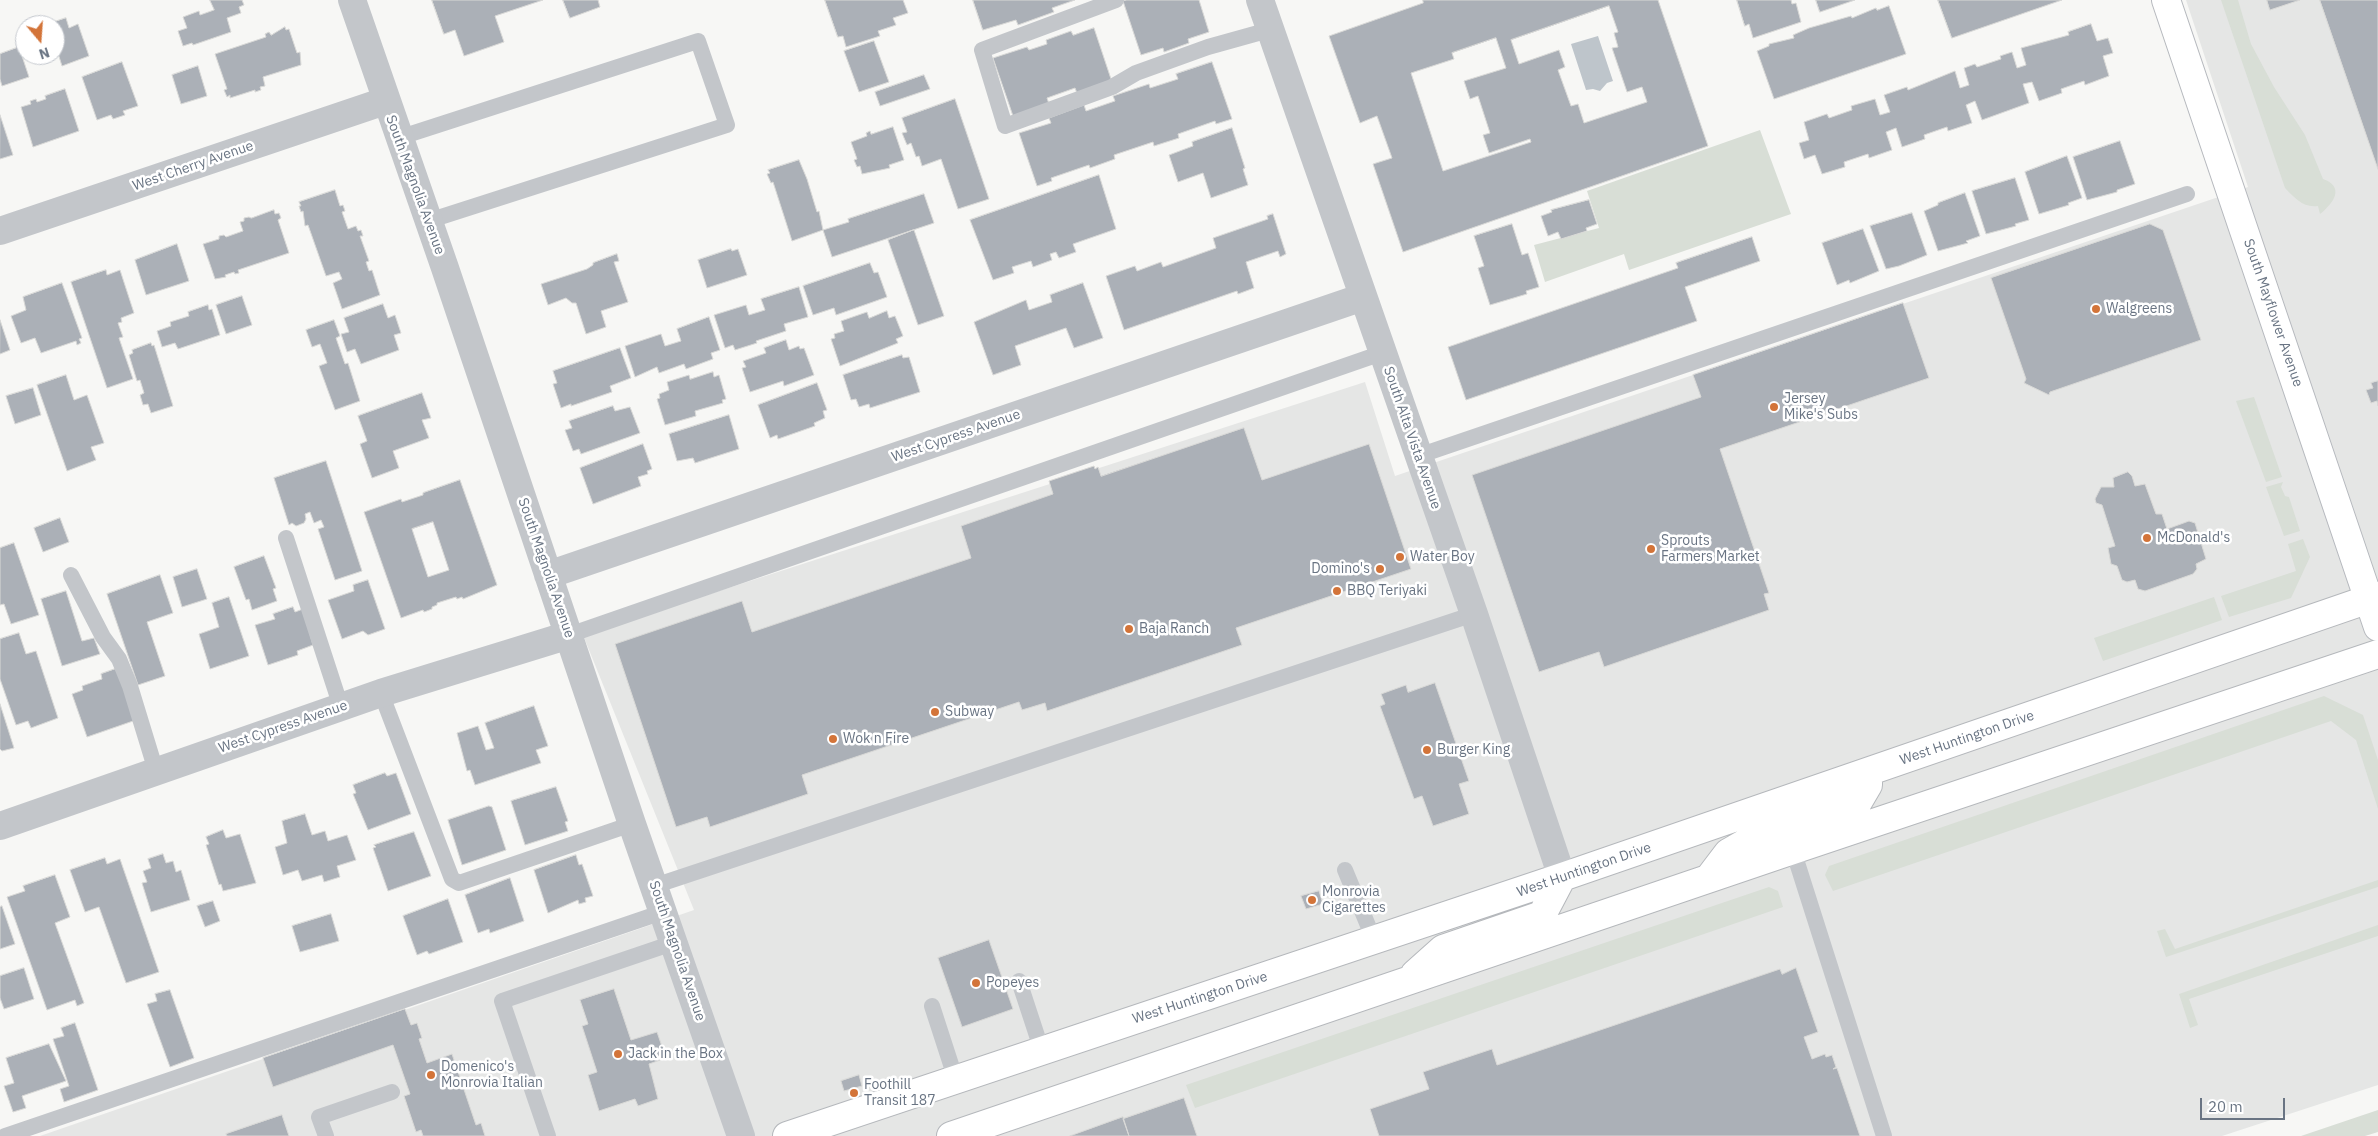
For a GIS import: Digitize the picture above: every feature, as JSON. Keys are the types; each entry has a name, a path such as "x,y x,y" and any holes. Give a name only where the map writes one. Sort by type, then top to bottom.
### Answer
{"main road":[{"name":"South Mayflower Avenue","path":"2166,0 2374,597 2378,627"},
{"name":"West Huntington Drive","path":"788,1136 1562,877 2374,597"},
{"path":"952,1136 1793,850 2378,654"},
{"path":"1708,879 1728,853 1756,837 1858,802 1868,785 1868,772"},
{"path":"1407,982 1443,949 1542,915 1562,877"}],"street":[{"name":"South Magnolia Avenue","path":"352,0 632,824 741,1136"},
{"name":"South Alta Vista Avenue","path":"1260,0 1474,614 1562,877"},
{"name":"West Cherry Avenue","path":"0,231 385,101"},
{"name":"West Cypress Avenue","path":"548,575 1363,297"},
{"name":"West Cypress Avenue","path":"0,826 381,693 569,635"}],"lane":[{"path":"1116,0 982,50 1005,126 1112,87 1136,73 1208,47 1269,30"},
{"path":"398,138 698,41 727,125 428,220"},
{"path":"1418,456 2187,194"},
{"path":"569,635 1382,353"},
{"path":"286,538 341,707"},
{"path":"71,575 102,637 119,659 127,677 156,771"},
{"path":"654,886 1474,614"},
{"path":"381,693 452,879 460,883 632,824"},
{"path":"1793,850 1884,1136"},
{"path":"1346,870 1374,940"},
{"path":"5,1136 29,1132 663,912"},
{"path":"548,1136 502,1001 673,943"},
{"path":"1019,981 1042,1051"},
{"path":"932,1006 956,1080"},
{"path":"326,1136 319,1117 392,1092"}],"shaded area":[{"path":"2186,0 2378,0 2378,1085 2222,1136 40,1136 694,910 583,635 1365,382 1395,476 2248,187"},
{"path":"2221,0 2238,0 2251,44 2274,87 2305,135 2323,179 2334,186 2335,195 2333,200 2320,214 2318,206 2304,204 2285,188"},
{"path":"1598,36 1613,81 1607,83 1600,91 1586,90 1571,44"},
{"path":"1760,130 1791,214 1629,270 1624,254 1545,282 1534,245 1599,228 1587,191"},
{"path":"2254,397 2282,477 2266,482 2236,401"},
{"path":"2283,482 2281,487 2285,496 2289,497 2300,531 2284,536 2266,487"},
{"path":"2303,539 2310,557 2291,598 2229,617 2221,596 2296,571 2288,544"},
{"path":"2214,597 2222,620 2103,661 2094,638"},
{"path":"2324,696 2363,715 2378,760 2378,809 2356,740 2331,721 1833,891 1825,875 1829,866"},
{"path":"2378,880 2378,887 2166,957 2157,931 2165,929 2175,949"},
{"path":"1769,887 1778,891 1783,907 1195,1108 1186,1085"},
{"path":"2378,925 2378,936 2189,999 2198,1025 2190,1028 2179,994"},
{"path":"2378,1110 2378,1132 2365,1136 2301,1136"}],"building":[{"path":"210,0 242,0 244,5 239,7 241,13 227,18 231,32 193,45 192,43 183,46 178,31 187,28 183,17 199,11 200,15 214,10"},
{"path":"432,0 543,0 495,16 504,42 464,56 455,30 444,34"},
{"path":"563,0 598,0 600,7 570,18"},
{"path":"825,0 903,0 908,13 893,18 896,25 878,31 880,36 846,47 843,36 838,37"},
{"path":"973,0 1075,0 1052,8 1054,12 1018,25 1016,20 983,30"},
{"path":"1199,0 1209,32 1188,39 1189,43 1164,52 1163,48 1141,55 1123,1"},
{"path":"1423,0 1658,0 1708,146 1403,252 1373,164 1392,158 1377,116 1360,123 1329,36 1423,3","holes":["1609,6 1618,32 1614,33 1618,47 1612,48 1627,92 1642,87 1647,102 1584,123 1578,104 1571,106 1558,70 1565,67 1559,50 1519,64 1511,40","1496,38 1506,68 1464,81 1470,99 1478,96 1490,133 1483,135 1489,153 1530,139 1531,142 1443,171 1411,73 1454,59 1452,53"]},
{"path":"1737,0 1791,0 1792,4 1796,3 1801,22 1753,38 1749,24 1745,26"},
{"path":"1816,0 1855,0 1820,12"},
{"path":"1938,0 2062,0 1952,38"},
{"path":"2267,0 2300,0 2270,10"},
{"path":"2320,0 2378,0 2378,169"},
{"path":"1889,6 1906,54 1774,99 1757,51 1769,46 1769,44 1794,38 1793,35 1809,28 1851,16 1852,18 1876,8 1877,10"},
{"path":"65,18 69,28 78,24 89,56 65,65"},
{"path":"2091,24 2097,41 2108,38 2113,53 2103,56 2109,76 2085,85 2084,81 2061,89 2062,93 2039,101 2032,82 2023,84 2029,103 1982,120 1975,101 1966,105 1972,123 1948,131 1947,127 1924,135 1925,139 1902,147 1896,128 1886,132 1892,150 1869,158 1868,154 1844,162 1845,167 1822,174 1815,155 1804,159 1799,143 1809,140 1804,122 1827,114 1829,118 1852,110 1851,106 1875,99 1880,115 1890,112 1884,95 1907,87 1908,90 1955,71 1960,88 1969,85 1964,68 1975,64 1977,67 2001,59 2000,56 2012,52 2017,68 2026,65 2021,48 2069,35 2068,32"},
{"path":"285,27 286,30 289,29 297,53 300,52 301,65 263,77 265,86 260,87 261,90 230,98 230,95 227,97 224,90 227,89 215,54 266,37 265,34 269,32 271,35"},
{"path":"1094,28 1112,82 1077,93 1075,88 1047,98 1049,104 1013,116 993,58 1027,47 1029,50 1047,44 1046,40 1071,31 1073,35"},
{"path":"874,41 889,82 859,92 844,51"},
{"path":"15,48 15,65 25,65 29,77 2,86 0,79 0,54"},
{"path":"122,62 138,106 123,111 125,115 113,119 111,115 97,120 82,77"},
{"path":"1212,62 1232,119 1216,124 1215,121 1178,134 1179,138 1154,146 1153,142 1114,155 1115,159 1090,168 1089,165 1051,178 1052,181 1037,186 1019,133 1051,123 1049,118 1084,105 1086,111 1115,101 1113,96 1149,84 1150,88 1178,79 1176,74"},
{"path":"198,66 207,96 181,104 172,75"},
{"path":"924,75 930,89 880,106 875,92"},
{"path":"65,89 79,131 33,147 21,107 31,104 30,101 36,99 37,102 46,99 45,96"},
{"path":"955,99 989,199 958,209 941,159 922,166 919,156 916,157 911,143 907,145 902,133 907,132 902,118"},
{"path":"0,115 13,155 0,159"},
{"path":"893,127 904,160 889,165 890,168 862,174 860,166 857,167 854,160 857,159 851,142 867,136 866,133 870,131 871,134"},
{"path":"1232,128 1245,168 1243,169 1248,185 1211,198 1203,173 1178,182 1169,155 1193,146 1192,142"},
{"path":"2120,141 2135,184 2117,190 2117,192 2087,200 2073,157"},
{"path":"2067,156 2082,198 2068,203 2069,205 2039,214 2025,172"},
{"path":"799,160 817,212 819,211 823,230 792,241 773,182 771,183 767,174 770,173 768,170"},
{"path":"1099,175 1116,229 1073,244 1076,252 1059,258 1056,252 1050,254 1052,260 1033,267 1031,261 1012,267 1014,273 993,280 970,220"},
{"path":"2015,178 2029,220 2015,224 2016,226 1986,234 1972,191"},
{"path":"335,190 340,206 343,205 345,211 342,212 348,229 356,226 358,231 361,230 363,236 360,236 369,261 366,262 369,271 372,270 380,295 342,309 333,283 342,279 339,272 326,276 308,225 305,226 303,211 301,212 299,206 301,206 299,202"},
{"path":"1965,193 1980,236 1966,241 1968,243 1938,251 1924,211 1938,205 1938,203"},
{"path":"924,194 934,223 832,257 823,230 849,222 848,219"},
{"path":"1589,200 1597,224 1586,228 1587,231 1561,239 1558,232 1548,236 1541,216 1552,212 1551,210"},
{"path":"274,210 275,214 279,213 281,218 278,220 289,253 238,270 239,273 235,274 234,272 225,275 226,277 215,279 203,244 219,239 219,236 224,235 226,237 243,231 240,222 244,221 244,218 251,218"},
{"path":"1912,213 1927,255 1886,269 1870,226"},
{"path":"1273,214 1286,254 1280,257 1278,251 1246,262 1254,288 1238,294 1237,291 1124,330 1106,276 1135,266 1137,271 1161,262 1163,267 1216,248 1213,238 1268,219 1267,216"},
{"path":"1512,224 1522,255 1528,253 1539,287 1526,291 1527,294 1490,305 1478,268 1484,266 1474,236"},
{"path":"2150,224 2163,230 2201,340 2050,392 2049,395 2024,383 2026,379 1991,278"},
{"path":"1863,229 1879,271 1850,283 1849,280 1837,285 1822,243"},
{"path":"914,230 944,316 918,325 888,240"},
{"path":"1752,237 1760,261 1685,287 1697,321 1466,400 1448,347 1678,268 1676,263"},
{"path":"177,244 189,281 146,295 135,260"},
{"path":"731,249 732,251 738,249 747,275 707,288 698,260"},
{"path":"617,254 619,261 614,262 628,302 601,311 606,327 586,334 576,303 572,303 566,298 548,305 541,284 587,269 593,263"},
{"path":"870,263 874,273 878,272 887,297 836,315 834,308 813,315 803,286"},
{"path":"106,270 107,275 120,270 134,313 121,318 122,322 118,323 123,337 119,338 133,379 107,388 71,282"},
{"path":"62,283 82,338 79,339 81,343 77,345 76,341 41,353 35,338 21,343 11,316 26,310 23,297"},
{"path":"1083,283 1103,338 1074,348 1066,328 1015,346 1021,365 993,375 974,322 1026,300 1029,310 1052,302 1050,295"},
{"path":"799,287 808,317 784,324 786,331 756,341 757,343 735,350 733,345 725,348 714,315 746,305 749,315 765,310 761,299"},
{"path":"242,296 252,325 226,334 216,305"},
{"path":"1903,303 1929,378 1720,449 1769,593 1764,594 1769,610 1604,667 1599,652 1539,672 1472,475 1701,397 1693,375"},
{"path":"383,304 388,318 395,315 401,333 394,335 399,350 361,364 355,349 347,352 341,334 349,332 344,318"},
{"path":"208,305 209,310 212,309 220,335 178,349 175,343 162,347 157,331 171,326 170,322 189,316 188,312"},
{"path":"887,311 889,318 895,316 903,336 896,339 898,343 840,366 831,339 835,338 834,334 844,331 841,321 867,312 869,318"},
{"path":"709,317 720,350 711,353 713,359 686,369 684,364 659,373 657,367 635,377 625,346 661,334 665,346 681,341 677,329"},
{"path":"0,320 10,350 0,354"},
{"path":"334,320 340,336 336,338 345,364 348,363 360,401 335,410 319,366 327,363 320,344 312,347 306,330"},
{"path":"786,340 789,350 799,346 800,349 804,348 814,375 784,386 783,381 750,392 742,368 746,367 743,361 766,353 764,348"},
{"path":"151,343 152,346 154,345 173,406 151,413 148,404 143,405 140,395 144,393 140,380 137,381 129,355 133,353 132,350"},
{"path":"620,348 631,378 610,386 612,392 561,408 553,384 557,383 553,371"},
{"path":"902,355 903,358 909,357 920,392 870,408 869,404 859,407 856,399 851,400 843,375"},
{"path":"713,372 714,377 719,375 726,399 722,400 723,403 695,411 696,416 665,425 657,399 660,398 659,394 669,390 667,382 689,375 690,379"},
{"path":"66,375 74,400 87,395 104,443 91,447 96,460 67,471 37,385"},
{"path":"2378,381 2378,406 2377,401 2371,403 2366,390 2373,388 2371,383"},
{"path":"817,383 827,410 823,411 825,418 814,423 815,426 778,439 777,435 770,438 758,405"},
{"path":"33,388 41,415 15,424 6,396"},
{"path":"422,393 431,418 422,420 429,438 393,451 399,468 372,478 360,444 367,441 358,416"},
{"path":"613,406 615,411 630,407 640,433 581,454 579,449 573,451 565,430 572,428 569,421"},
{"path":"729,415 739,449 695,463 693,458 677,461 669,434"},
{"path":"1244,428 1262,480 1369,444 1411,569 1236,628 1242,645 1047,711 1045,703 1022,710 1019,702 802,775 808,794 710,827 707,817 676,827 615,644 742,601 752,632 971,558 961,526 1053,494 1049,481 1094,466 1095,469 1098,467 1101,476"},
{"path":"643,444 652,469 647,471 648,474 638,477 641,486 593,504 580,468"},
{"path":"326,461 362,571 335,580 318,529 324,527 321,520 314,523 310,512 305,514 306,519 304,523 296,526 292,523 289,525 274,478"},
{"path":"2128,472 2132,476 2135,486 2145,484 2156,514 2162,514 2167,529 2189,521 2195,523 2206,559 2196,564 2197,569 2193,574 2145,591 2138,589 2135,580 2127,582 2122,580 2117,566 2111,564 2108,548 2115,546 2102,505 2096,503 2095,499 2101,487 2114,487 2113,478"},
{"path":"460,480 497,585 463,599 462,597 457,599 456,597 437,603 432,609 424,612 423,610 401,618 364,512 401,499 402,502 423,495 423,493","holes":["433,522 449,570 428,577 412,529"]},
{"path":"60,518 69,542 43,552 34,528"},
{"path":"14,543 39,615 11,624 4,604 0,605 0,548"},
{"path":"264,556 276,588 273,589 277,601 252,610 249,599 246,600 234,567"},
{"path":"197,569 207,599 182,607 173,577"},
{"path":"160,575 173,613 147,622 165,676 138,685 107,594"},
{"path":"368,580 385,629 368,635 363,631 342,639 328,600 354,591 353,585"},
{"path":"66,591 82,641 94,638 100,654 62,666 41,599"},
{"path":"229,597 249,656 210,669 199,634 219,627 212,603"},
{"path":"293,607 295,612 303,609 313,645 297,651 298,655 268,665 255,625 275,619 273,614"},
{"path":"19,633 26,654 36,651 58,718 31,728 28,721 16,725 0,679 0,639"},
{"path":"118,668 136,720 87,737 72,694 83,690 82,686 102,679 101,674"},
{"path":"1435,683 1469,781 1459,784 1469,814 1433,826 1422,796 1414,799 1380,706 1385,704 1381,694 1406,685 1408,692"},
{"path":"0,704 14,748 2,751 0,749"},
{"path":"534,706 548,746 536,750 541,763 475,785 470,770 467,771 457,733 478,726 486,750 494,748 485,723"},
{"path":"385,773 387,776 396,773 411,814 368,830 353,794 356,793 353,785"},
{"path":"556,787 568,821 565,822 568,831 525,845 511,801"},
{"path":"489,806 492,807 506,850 462,865 448,820"},
{"path":"305,814 312,835 325,831 328,841 347,835 356,860 337,866 340,877 324,882 322,875 302,881 298,870 283,875 275,847 287,843 282,821"},
{"path":"223,830 226,838 240,834 256,883 223,891 221,884 219,885 206,845 209,844 206,837"},
{"path":"414,832 431,876 388,891 373,848 376,847 374,845"},
{"path":"163,854 166,863 173,861 176,872 181,870 190,900 151,912 142,883 147,882 143,871 151,868 148,859"},
{"path":"576,855 579,865 582,864 593,896 585,898 586,902 579,904 578,900 548,913 534,870"},
{"path":"105,858 107,864 120,859 159,972 126,983 99,907 85,912 70,870"},
{"path":"55,875 70,917 55,923 84,1003 77,1006 75,1000 47,1010 7,897 25,891 23,886"},
{"path":"510,878 524,921 490,933 489,929 478,933 465,895"},
{"name":"Monrovia Cigarettes","path":"1319,891 1323,904 1306,909 1301,896"},
{"path":"448,899 463,942 429,954 427,951 417,955 403,916"},
{"path":"213,901 220,921 205,927 197,906"},
{"path":"2,906 15,944 0,949 0,907"},
{"path":"331,914 339,941 300,952 292,926"},
{"path":"989,940 1013,1009 962,1027 938,958"},
{"path":"24,968 34,999 4,1009 0,998 0,976"},
{"path":"1796,968 1818,1032 1804,1037 1812,1059 1825,1054 1826,1057 1832,1055 1836,1067 1833,1069 1837,1068 1860,1136 1379,1136 1370,1109 1429,1089 1423,1072 1492,1049 1497,1065 1780,969 1782,974"},
{"path":"614,989 631,1040 657,1032 666,1058 649,1064 658,1099 638,1106 635,1099 599,1111 588,1075 597,1072 582,1026 588,1024 580,1000"},
{"path":"170,990 194,1058 170,1067 147,1004 157,1001 155,994"},
{"name":"Domenico's Monrovia Italian","path":"405,1009 411,1025 417,1023 422,1038 419,1039 427,1063 452,1054 476,1125 481,1123 485,1136 423,1136 421,1130 416,1132 404,1096 410,1094 393,1045 273,1087 263,1058"},
{"path":"75,1023 98,1090 64,1102 60,1089 69,1086 53,1039 64,1036 61,1028"},
{"path":"49,1044 66,1081 22,1096 26,1108 13,1112 4,1086 14,1083 6,1058"},
{"path":"859,1075 862,1086 844,1091 841,1081"},
{"path":"1184,1098 1197,1136 1129,1136 1123,1119"},
{"path":"282,1115 289,1136 227,1136 226,1134"},
{"path":"1123,1117 1129,1136 1070,1136"}],"place":[{"name":"Walgreens","path":"2096,309"},
{"name":"Jersey Mike's Subs","path":"1774,407"},
{"name":"McDonald's","path":"2147,538"},
{"name":"Sprouts Farmers Market","path":"1651,549"},
{"name":"Water Boy","path":"1400,557"},
{"name":"Domino's","path":"1380,569"},
{"name":"BBQ Teriyaki","path":"1337,591"},
{"name":"Baja Ranch","path":"1129,629"},
{"name":"Subway","path":"935,712"},
{"name":"Wok n Fire","path":"833,739"},
{"name":"Burger King","path":"1427,750"},
{"name":"Monrovia Cigarettes","path":"1312,900"},
{"name":"Popeyes","path":"976,983"},
{"name":"Jack in the Box","path":"618,1054"},
{"name":"Domenico's Monrovia Italian","path":"431,1075"},
{"name":"Foothill Transit 187","path":"854,1093"}]}
